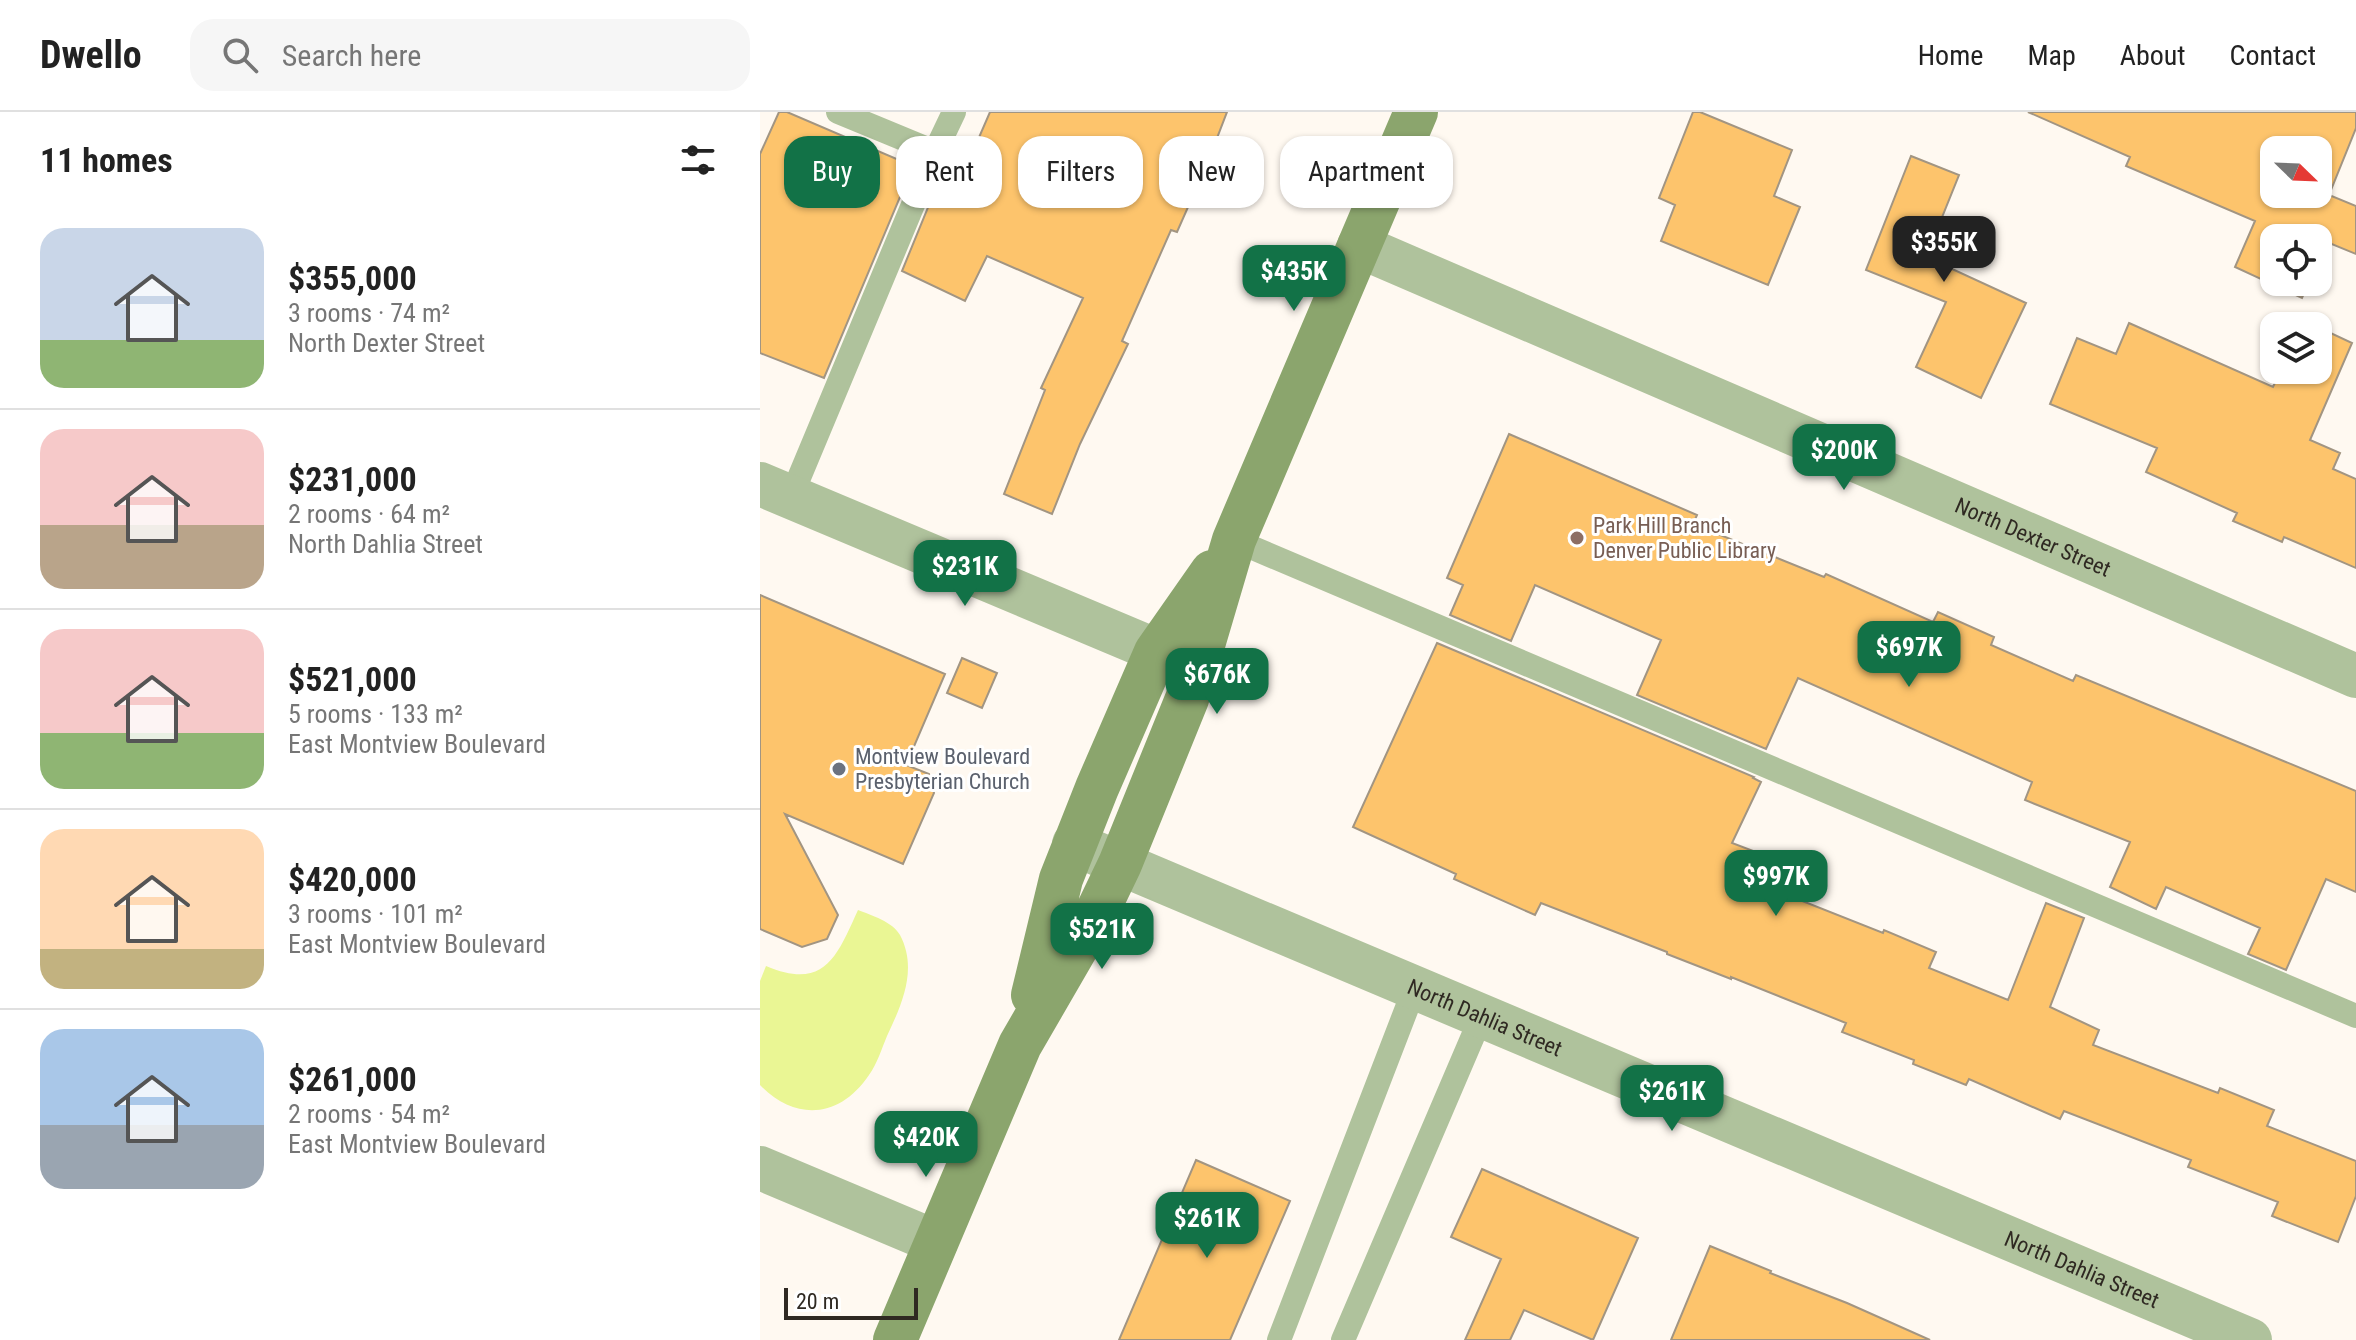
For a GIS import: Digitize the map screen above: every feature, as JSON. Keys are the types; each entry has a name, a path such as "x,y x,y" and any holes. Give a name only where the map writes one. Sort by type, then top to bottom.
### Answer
{"street":[{"path":"895,1340 1020,1045 1097,912 1120,864 1182,712 1234,540 1416,112"},
{"name":"North Dexter Street","path":"1359,246 2356,676"},
{"path":"775,491 1196,668"},
{"path":"1020,1045 1061,879 1074,844 1156,652 1234,540"},
{"name":"North Dahlia Street","path":"1074,844 2250,1340"},
{"path":"760,1168 936,1242"}],"lane":[{"path":"838,112 896,136"},
{"path":"943,136 954,112"},
{"path":"775,491 909,208"},
{"path":"1234,540 2356,1016"},
{"path":"1279,1340 1415,987"},
{"path":"1343,1340 1482,1015"}],"green space":[{"path":"858,910 887,923 900,935 908,961 908,973 898,1012 869,1075 845,1100 817,1110 788,1105 760,1085 760,981 766,966 786,973 802,974 826,965 843,942"}],"building":[{"path":"779,112 787,112 843,136 784,136 784,208 880,208 880,152 896,159 896,206 824,378 760,353 760,154"},
{"path":"990,112 1227,112 1218,136 1159,136 1159,208 1188,208 1177,232 1171,230 1122,341 1128,344 1080,444 1052,514 1004,494 1045,390 1041,388 1083,298 987,256 965,301 902,271 928,208 1002,208 1002,136 980,136"},
{"path":"1693,112 1700,112 1792,150 1774,196 1800,207 1768,285 1661,241 1675,205 1659,198"},
{"path":"2028,112 2356,112 2356,128 2332,188 2332,136 2260,136 2260,208 2332,208 2332,196 2356,206 2356,254 2332,244 2332,224 2260,224 2260,279 2235,267 2255,221 2126,166 2130,157"},
{"path":"1911,156 1959,175 1926,257 2026,303 1981,398 1916,367 1946,302 1866,270"},
{"path":"2129,323 2260,381 2260,384 2273,387 2274,384 2332,384 2332,334 2352,343 2310,440 2340,453 2333,469 2356,479 2356,568 2284,537 2282,542 2233,521 2237,513 2146,472 2157,448 2050,404 2077,338 2116,354"},
{"path":"1509,434 1697,515 1693,524 1824,577 1826,574 1933,622 1938,612 1994,637 1991,645 2073,681 2076,675 2356,791 2356,892 2326,879 2286,970 2248,954 2260,928 2166,887 2156,909 2110,887 2130,842 2025,800 2032,782 1798,678 1766,749 1637,695 1661,640 1535,585 1511,641 1450,615 1463,585 1447,578"},
{"name":"Montview Boulevard Presbyterian Church","path":"760,595 945,674 906,765 929,774 934,793 903,864 785,814 838,915 827,939 802,947 760,929"},
{"path":"1437,643 1754,777 1761,782 1732,843 1777,860 1767,887 1936,952 1929,968 2008,1000 2046,903 2084,918 2050,1007 2099,1030 2093,1045 2218,1093 2220,1088 2274,1110 2267,1126 2356,1161 2356,1196 2338,1242 2272,1216 2278,1202 2188,1167 2191,1160 2064,1111 2060,1119 1969,1079 1966,1085 1913,1064 1914,1060 1842,1032 1846,1023 1541,903 1535,915 1454,879 1456,874 1353,827"},
{"path":"962,658 997,673 982,708 947,693"},
{"path":"1196,1160 1290,1201 1230,1340 1119,1340"},
{"path":"1482,1169 1638,1238 1593,1340 1524,1310 1510,1340 1465,1340 1501,1259 1451,1237"},
{"path":"1710,1246 1847,1303 1930,1340 1671,1340"}],"place":[{"name":"Park Hill Branch Denver Public Library","path":"1577,538"},
{"name":"Montview Boulevard Presbyterian Church","path":"839,769"}]}
